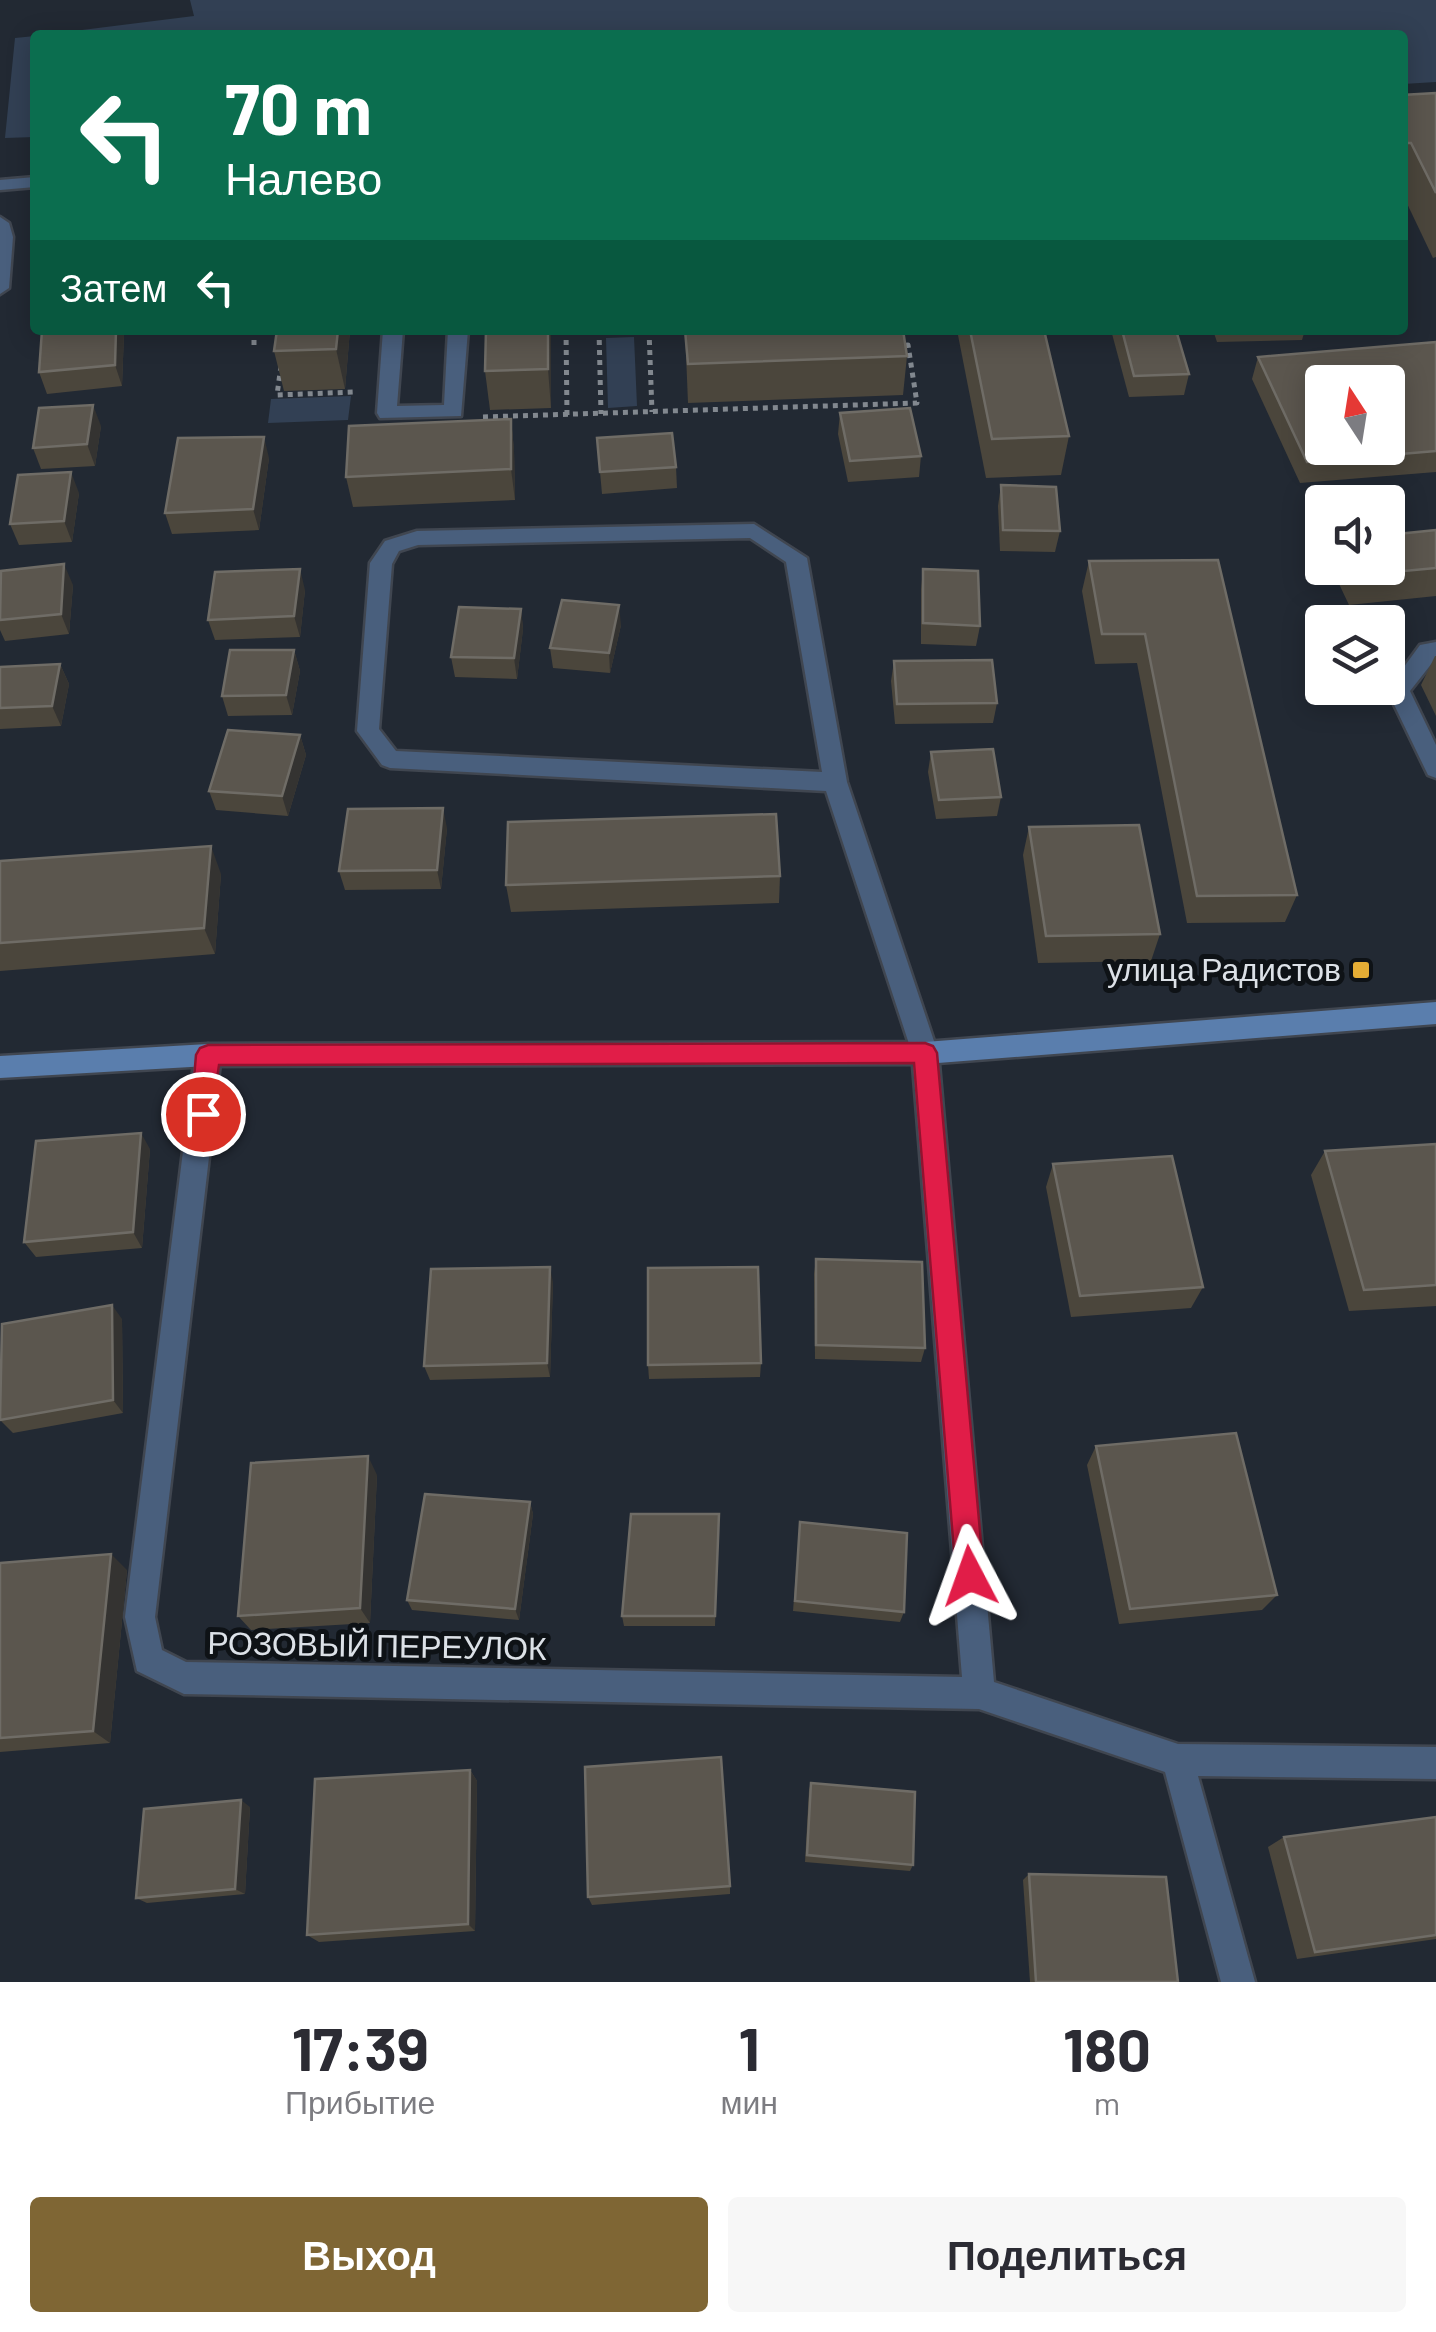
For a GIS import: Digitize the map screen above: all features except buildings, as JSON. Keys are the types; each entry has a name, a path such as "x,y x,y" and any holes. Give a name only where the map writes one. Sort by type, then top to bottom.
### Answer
{"main road":[{"path":"0,1067 208,1055 925,1053 1436,1012"}],"street":[{"path":"0,185 30,182"},
{"path":"0,224 4,237 0,288"},
{"path":"394,335 387,414 454,412 458,335"},
{"path":"835,782 390,759 368,731 380,563 392,546 418,538 754,531 796,558 835,782 925,1053 980,1692"},
{"path":"1436,650 1428,652 1398,690 1436,768"},
{"name":"РОЗОВЫЙ ПЕРЕУЛОК","path":"208,1055 140,1617 148,1660 184,1678 980,1692 1178,1760 1436,1763"},
{"path":"1178,1760 1238,1982"}],"path":[{"path":"254,335 254,348"},
{"path":"566,335 566,414"},
{"path":"599,335 600,414"},
{"path":"649,335 652,412"},
{"path":"454,412 474,411 474,418 917,403 908,345 889,346"},
{"path":"281,362 277,395 370,392 368,414 387,414"}],"shaded area":[{"path":"190,0 1436,0 1436,82 1408,84 1408,30 82,30 194,16"},
{"path":"30,36 30,137 5,138 15,38"},
{"path":"634,337 637,406 608,408 606,338"},
{"path":"351,396 348,420 268,423 271,399"}],"place":[{"name":"улица Радистов","path":"1361,970"}],"route":[{"path":"203,1114 208,1055 925,1053 970,1576"}]}
